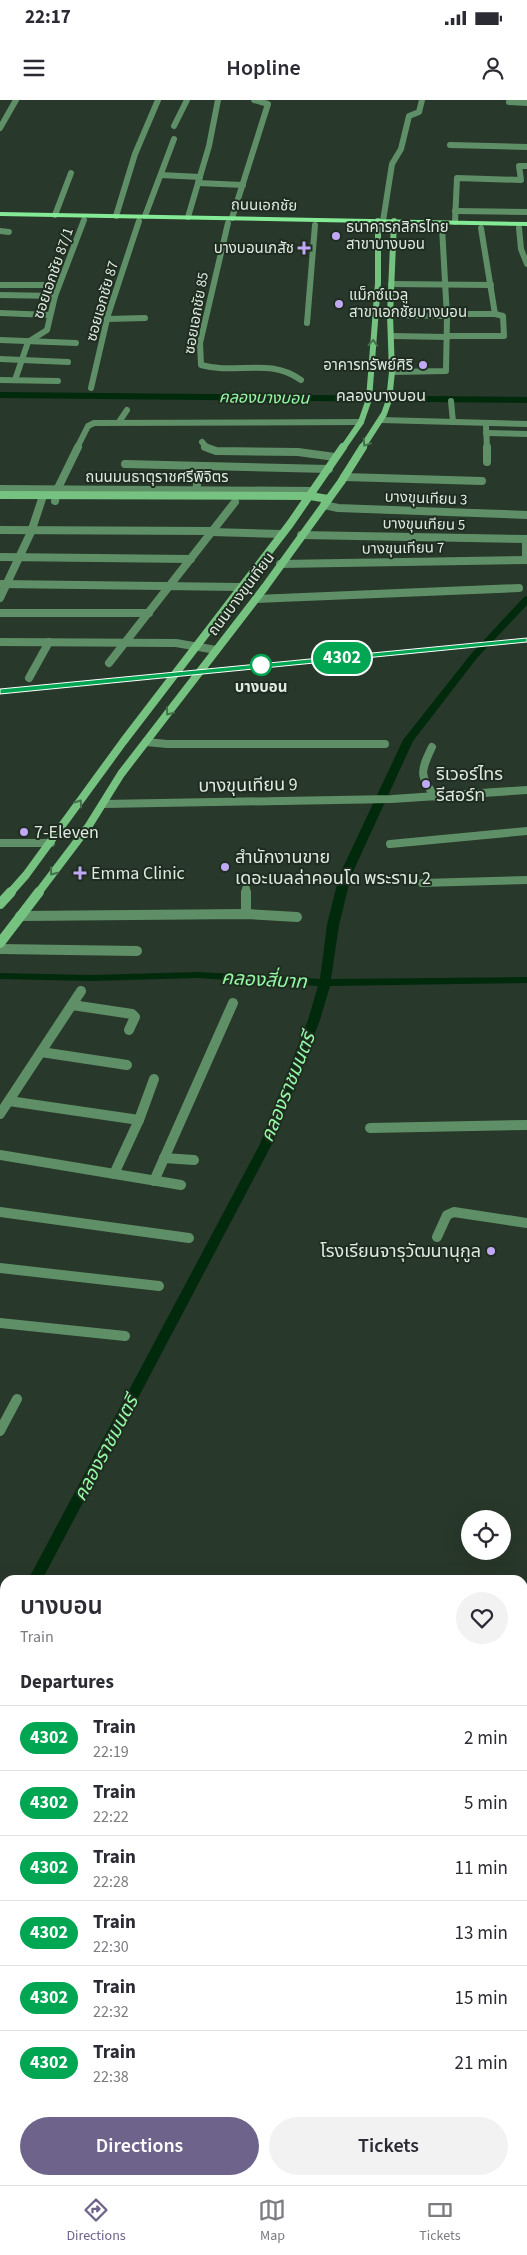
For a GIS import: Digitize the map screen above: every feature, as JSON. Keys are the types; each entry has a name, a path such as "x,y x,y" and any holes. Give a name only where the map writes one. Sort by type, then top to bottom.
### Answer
{"main road":[{"name":"ถนนเอกชัย","path":"0,214 19,217 84,220 188,217 315,225 380,223"},
{"name":"ถนนเอกชัย","path":"0,219 55,215 116,216 142,219 380,223 442,227 523,228"},
{"name":"ถนนเอกชัย","path":"394,224 454,222 527,224"},
{"name":"ถนนบางขุนเทียน","path":"0,943 20,916 61,845 166,686 282,534 361,422 369,396 378,284 380,223"},
{"name":"ถนนบางขุนเทียน","path":"0,904 104,804 121,774 256,599 344,477 381,420 390,396 392,372 390,315 394,224"},
{"path":"378,284 391,284"},
{"name":"ถนนมนธาตุราชศรีพิจิตร","path":"0,495 309,496"},
{"name":"ถนนมนธาตุราชศรีพิจิตร","path":"0,501 44,496"},
{"name":"ถนนมนธาตุราชศรีพิจิตร","path":"56,496 235,502 309,496"},
{"path":"309,496 326,502"},
{"path":"166,686 186,689"}],"street":[{"path":"0,128 16,100"},
{"path":"116,216 135,154 158,100"},
{"path":"174,126 187,100"},
{"path":"188,217 209,146 218,100"},
{"path":"230,220 243,185 267,102 254,100"},
{"path":"380,223 392,164 401,151 409,116 420,112 422,100"},
{"path":"510,102 527,103"},
{"name":"ซอยเอกชัย 87","path":"92,388 108,319 142,219 174,139"},
{"path":"450,144 527,147"},
{"path":"454,222 457,178 523,183 520,166 527,166"},
{"path":"55,215 71,173"},
{"path":"160,175 243,185"},
{"path":"455,211 527,212"},
{"name":"ซอยเอกชัย 87/1","path":"16,380 28,342 47,330 55,296 84,220"},
{"name":"ซอยเอกชัย 85","path":"230,220 200,344 201,365 224,370 244,367 283,370 301,380"},
{"path":"307,323 315,225"},
{"path":"392,372 446,371 448,315 444,285 442,227"},
{"path":"481,228 495,314"},
{"path":"523,228 521,249 527,264"},
{"path":"0,231 9,232"},
{"path":"391,284 491,285"},
{"path":"1,286 45,285"},
{"path":"0,295 55,296"},
{"path":"0,313 50,315"},
{"path":"390,315 495,314 502,316 502,337 392,336"},
{"path":"108,319 145,318"},
{"path":"45,342 47,330"},
{"path":"0,340 76,342"},
{"path":"0,360 68,362"},
{"path":"0,380 58,381"},
{"path":"451,401 452,422"},
{"path":"119,422 127,410"},
{"path":"381,420 527,424"},
{"path":"56,496 88,426 94,423 361,422"},
{"path":"486,423 487,462"},
{"path":"486,433 527,434"},
{"path":"202,442 206,448 216,451 298,452 335,457"},
{"path":"125,464 328,469"},
{"path":"196,491 200,466"},
{"path":"344,477 482,481"},
{"name":"ถนนมนธาตุราชศรีพิจิตร","path":"0,489 44,496 196,491 309,496"},
{"path":"0,598 4,584 20,558 44,496"},
{"path":"109,663 235,502"},
{"name":"บางขุนเทียน 3","path":"326,502 338,508 527,516"},
{"path":"0,530 282,534"},
{"name":"บางขุนเทียน 5","path":"301,535 526,535 526,560"},
{"path":"0,557 191,559"},
{"name":"บางขุนเทียน 7","path":"280,564 526,560"},
{"path":"4,584 242,587"},
{"path":"256,599 518,588"},
{"path":"0,613 149,613"},
{"path":"0,642 176,643 216,650"},
{"path":"29,678 50,642"},
{"path":"146,742 167,744 385,744"},
{"path":"432,747 421,770 421,778 436,797"},
{"name":"บางขุนเทียน 9","path":"104,804 392,799 527,790"},
{"path":"390,844 527,831"},
{"path":"0,843 61,845"},
{"path":"422,883 527,880"},
{"path":"246,889 246,914"},
{"path":"20,916 246,914 297,917"},
{"path":"0,949 137,951"},
{"path":"0,1114 81,991"},
{"path":"154,1181 233,1003"},
{"path":"72,1005 132,1014 135,1017 129,1030"},
{"path":"41,1052 127,1065"},
{"path":"114,1174 139,1120 154,1079"},
{"path":"9,1101 139,1120"},
{"path":"370,1128 527,1125"},
{"path":"0,1155 181,1185"},
{"path":"164,1158 194,1160"},
{"path":"0,1212 189,1238"},
{"path":"437,1237 447,1215 454,1212 527,1223"},
{"path":"0,1268 159,1286"},
{"path":"0,1323 125,1336"},
{"path":"0,1431 17,1399"}],"waterway":[{"name":"คลองบางบอน","path":"0,395 527,400"},
{"name":"คลองราชมนตรี","path":"325,983 333,925 345,876 408,740 474,656 527,599"},
{"name":"คลองสี่บาท","path":"0,976 91,978 198,975 325,983"},
{"name":"คลองสี่บาท","path":"325,983 527,980"},
{"name":"คลองราชมนตรี","path":"38,1575 266,1144 314,1020 325,983"}],"railway":[{"path":"0,691 527,640"}],"train":[{"name":"4302","path":"0,691 527,640"}],"place":[{"name":"ธนาคารกสิกรไทย สาขาบางบอน","path":"336,236"},
{"name":"บางบอนเภสัช","path":"304,248"},
{"name":"แม็กซ์แวลู สาขาเอกชัยบางบอน","path":"339,304"},
{"name":"อาคารทรัพย์ศิริ","path":"423,365"},
{"name":"บางบอน","path":"261,665"},
{"name":"ริเวอร์ไทร รีสอร์ท","path":"426,784"},
{"name":"7-Eleven","path":"24,832"},
{"name":"สำนักงานขาย เดอะเบลล่าคอนโด พระราม 2","path":"225,867"},
{"name":"Emma Clinic","path":"80,873"},
{"name":"โรงเรียนจารุวัฒนานุกูล","path":"491,1251"}],"district":[{"name":"คลองบางบอน","path":"381,395"}]}
